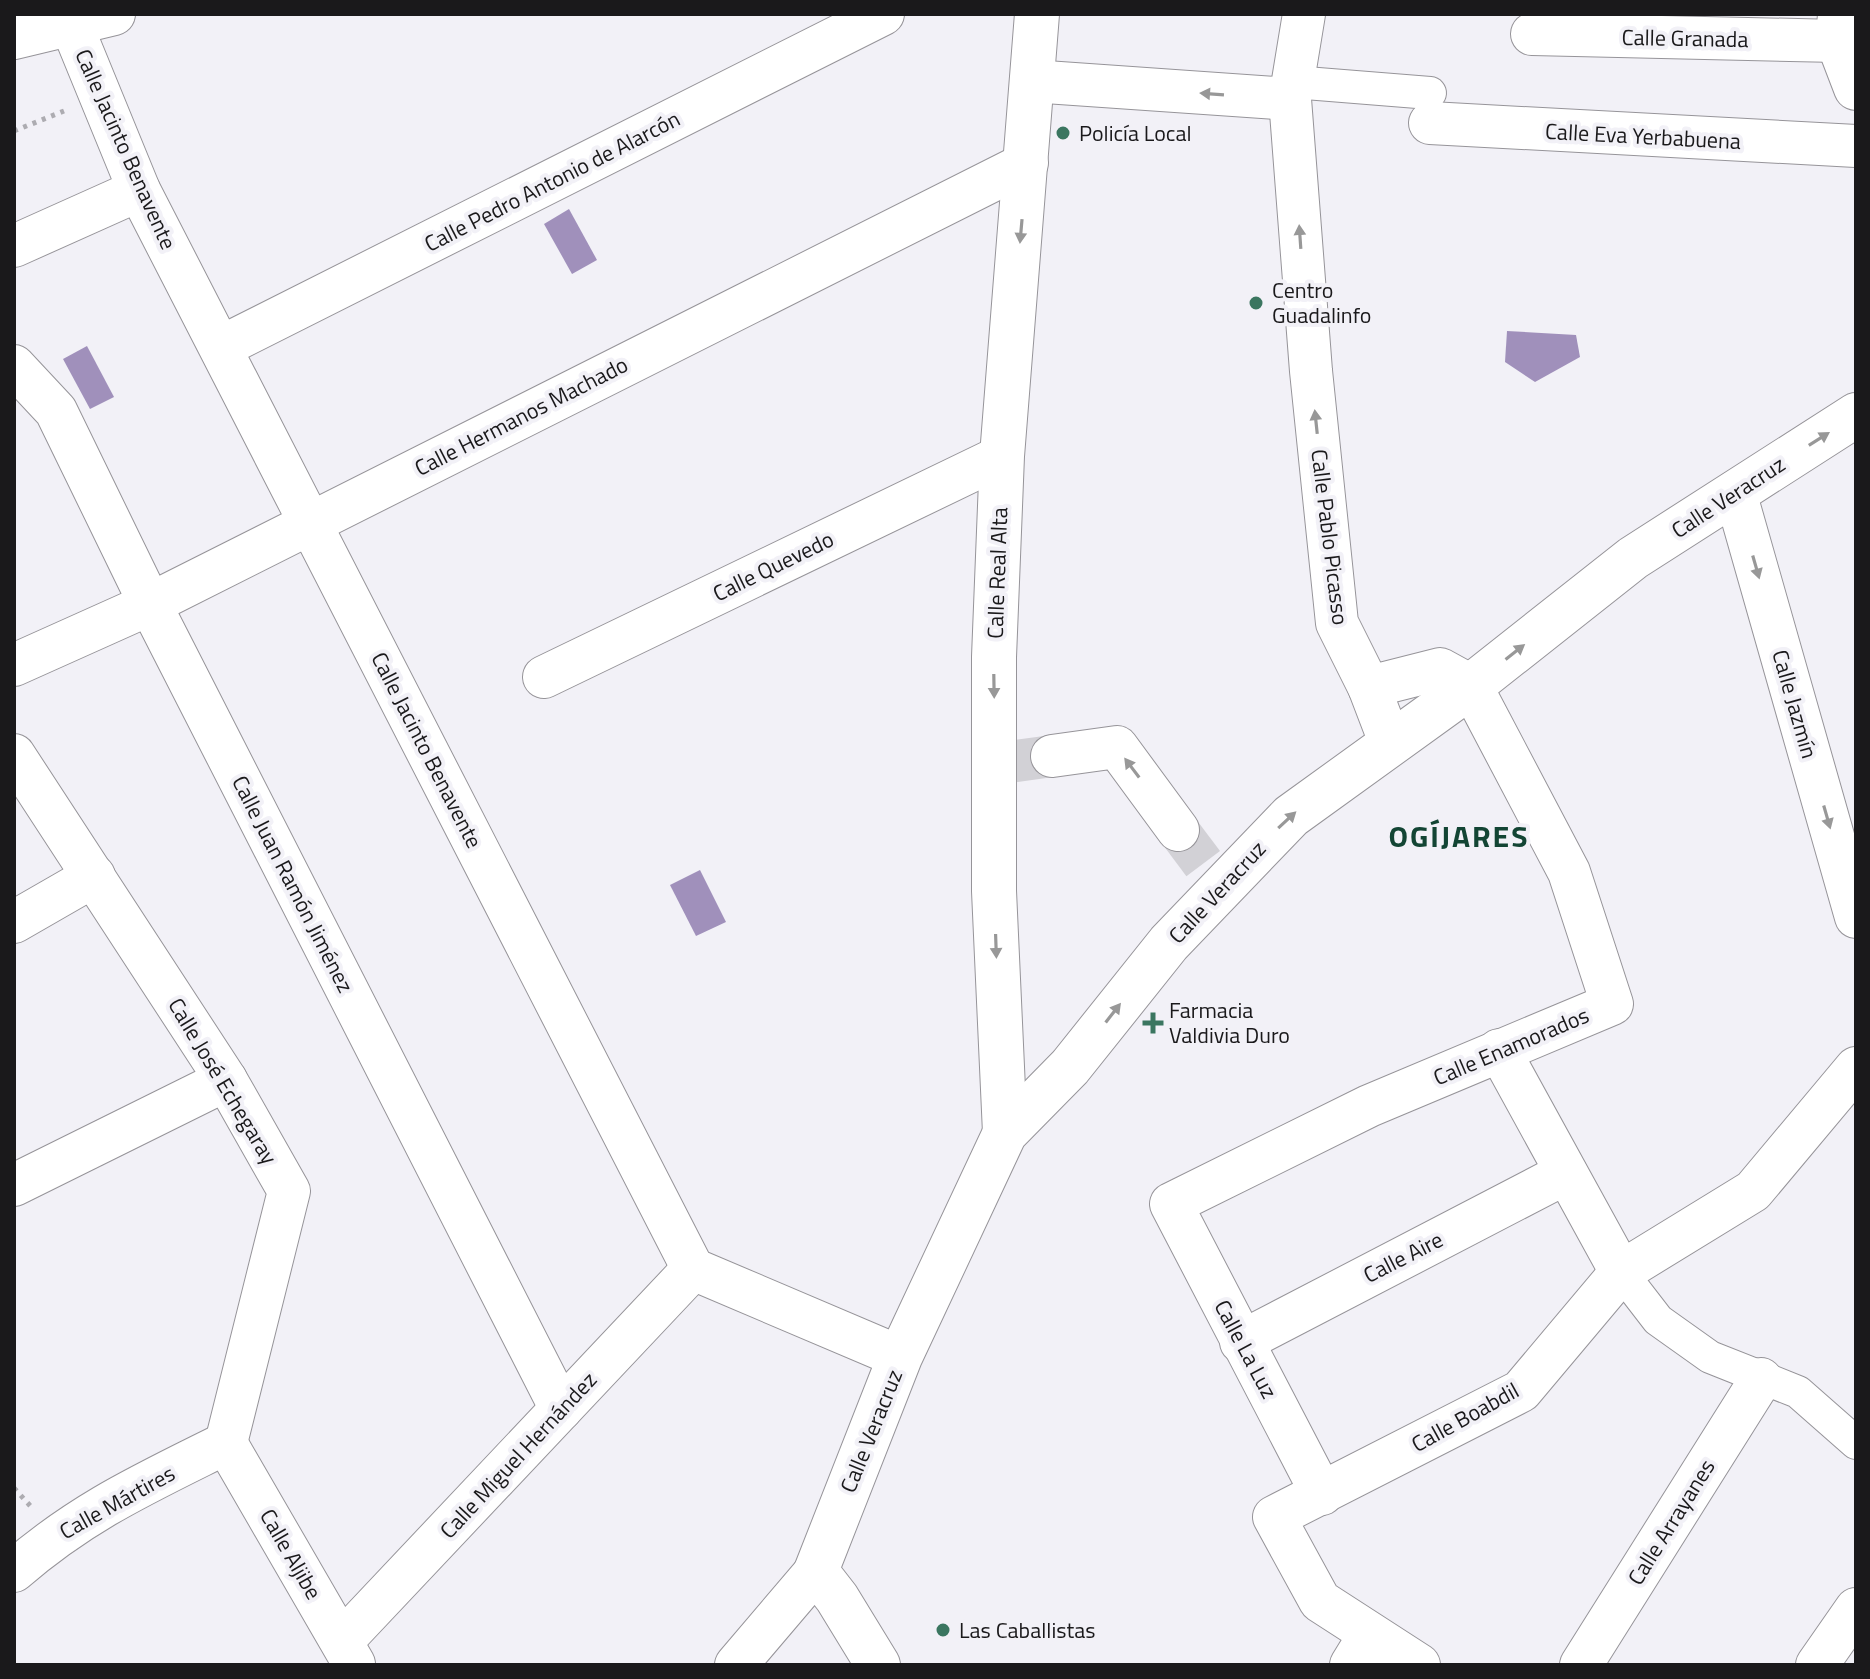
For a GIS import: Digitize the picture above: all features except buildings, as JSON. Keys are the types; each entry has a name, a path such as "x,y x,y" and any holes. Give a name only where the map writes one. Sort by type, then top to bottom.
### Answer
{"street":[{"path":"14,38 114,14"},
{"name":"Calle Pedro Antonio de Alarcón","path":"221,347 883,14"},
{"name":"Calle Real Alta","path":"1005,1133 994,891 1002,763 994,657 1002,456 1037,14"},
{"name":"Calle Pablo Picasso","path":"1304,14 1291,91 1311,371 1337,623 1369,687 1390,742"},
{"name":"Calle Granada","path":"1532,34 1846,23 1856,88"},
{"name":"Calle Jacinto Benavente","path":"71,24 139,190 693,1269"},
{"name":"Calle Eva Yerbabuena","path":"1031,81 1291,91 1430,108 1856,146"},
{"name":"Calle Hermanos Machado","path":"14,665 150,604 1027,163"},
{"path":"14,246 139,190"},
{"name":"Calle Juan Ramón Jiménez","path":"14,366 56,411 150,604 561,1409"},
{"name":"Calle Veracruz","path":"816,1571 900,1357 1005,1133 1070,1067 1169,943 1212,876 1390,742 1471,686 1633,558 1856,415"},
{"name":"Calle Quevedo","path":"544,677 1002,456"},
{"name":"Calle Jazmín","path":"1735,492 1855,915"},
{"path":"1369,687 1440,669 1471,686"},
{"name":"Calle Enamorados","path":"1171,1204 1369,1106 1612,1004 1569,872 1471,686"},
{"path":"1052,756 1117,747 1178,830"},
{"name":"Calle José Echegaray","path":"14,755 226,1080 289,1191 226,1443"},
{"path":"14,922 94,876"},
{"path":"1499,1050 1621,1272 1658,1320 1710,1357 1798,1392 1856,1443"},
{"path":"1000,1053 1019,1069 1044,1073 1070,1067"},
{"name":"Calle Boabdil","path":"1360,1650 1320,1601 1274,1517 1521,1391 1621,1272 1753,1191 1856,1068"},
{"path":"14,1185 226,1080"},
{"name":"Calle Aire","path":"1241,1342 1566,1173"},
{"name":"Calle La Luz","path":"1171,1204 1322,1494"},
{"path":"693,1269 900,1357"},
{"name":"Calle Miguel Hernández","path":"348,1653 561,1409 693,1269"},
{"name":"Calle Arrayanes","path":"1581,1665 1761,1379"},
{"name":"Calle Mártires","path":"14,1571 55,1535 96,1507 226,1443"},
{"name":"Calle Aljibe","path":"226,1443 348,1653"},
{"path":"736,1665 816,1571 837,1598 878,1665"},
{"path":"1817,1665 1856,1609"},
{"path":"1360,1650 1419,1665"}],"path":[{"path":"14,131 102,95"}],"shaded area":[{"path":"569,209 597,260 572,274 544,224"},
{"path":"1507,331 1576,335 1580,357 1535,382 1505,362"},
{"path":"87,346 114,397 90,409 63,359"},
{"path":"700,870 726,922 696,936 670,885"}],"tunnel":[{"path":"1009,762 1052,756"},
{"path":"1178,830 1205,866"}],"place":[{"name":"Policía Local","path":"1063,133"},
{"name":"Centro Guadalinfo","path":"1256,303"},
{"name":"Farmacia Valdivia Duro","path":"1153,1023"},
{"name":"Las Caballistas","path":"943,1630"}],"district":[{"name":"OGÍJARES","path":"1459,836"}]}
